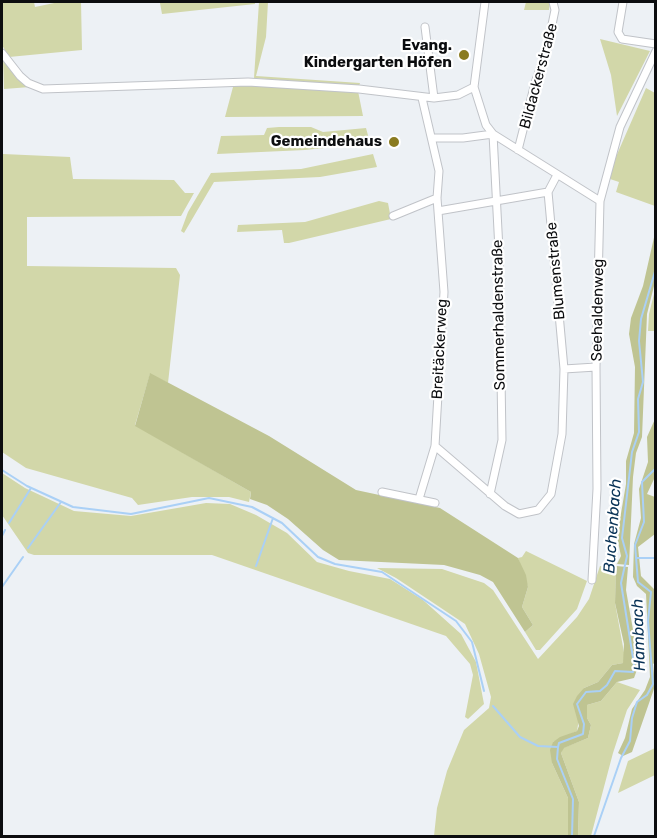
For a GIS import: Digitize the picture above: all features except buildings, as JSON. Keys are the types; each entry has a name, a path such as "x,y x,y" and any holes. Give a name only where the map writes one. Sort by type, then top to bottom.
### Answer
{"street":[{"path":"485,2 474,87 481,114 493,134 600,201"},
{"name":"Bildackerstraße","path":"518,150 535,83 547,50 555,10 553,2"},
{"path":"623,2 618,32 622,39 656,44"},
{"path":"425,27 434,98"},
{"name":"Seehaldenweg","path":"592,580 597,489 596,367 600,201 620,127 656,51"},
{"path":"2,52 28,83 44,88 248,82 434,98 458,94 474,87"},
{"name":"Breitäckerweg","path":"419,499 435,447 444,292 437,198 439,171 422,98"},
{"path":"432,138 463,138 493,134"},
{"name":"Sommerhaldenstraße","path":"490,494 502,440 493,134"},
{"path":"438,211 548,192 557,175"},
{"name":"Blumenstraße","path":"435,447 490,494 519,514 531,514 548,501 560,453 564,369 548,192"},
{"path":"393,216 437,198"},
{"path":"564,369 596,367"},
{"path":"382,492 435,503"}],"green space":[{"path":"2,2 34,2 35,7 59,2 81,2 82,50 9,57 2,45"},
{"path":"255,2 255,4 162,14 160,3"},
{"path":"259,2 268,2 266,37 256,76 360,83 359,86 254,78"},
{"path":"526,2 550,2 549,10 524,10"},
{"path":"600,39 650,51 617,116 611,75"},
{"path":"3,59 16,77 30,87 4,89"},
{"path":"237,84 358,91 363,116 225,117 233,87"},
{"path":"646,88 655,93 655,206 616,192 619,182 610,179 615,159"},
{"path":"311,127 323,132 366,128 369,139 334,147 305,150 217,154 221,136 264,135 267,128"},
{"path":"2,151 3,154 70,157 73,179 174,180 185,193 194,193 181,216 27,217 27,266 176,268 180,275 168,383 150,374 135,425 251,492 249,502 229,497 192,497 138,505 132,498 26,468 2,452"},
{"path":"373,154 377,167 320,177 214,182 184,233 181,231 188,212 211,173 301,169"},
{"path":"379,201 388,203 391,219 289,243 284,243 282,230 237,232 238,225 305,222"},
{"path":"655,233 655,282 647,314 642,437 636,453 633,477 629,565 617,564 621,556 617,537 626,484 626,461 634,433 635,367 629,334 631,318 643,286"},
{"path":"655,290 655,331 648,331 649,314"},
{"path":"150,373 269,436 356,490 440,508 518,558 526,575 528,587 522,607 533,625 525,632 493,582 480,575 444,565 339,560 323,550 288,519 267,505 250,499 251,492 135,426"},
{"path":"655,419 655,477 647,494 655,497 655,534 638,547 641,576 655,590 656,662 653,664 655,686 632,752 623,756 618,753 625,738 632,709 645,690 650,677 646,594 637,586 633,577 634,544 641,518 639,489 648,462 647,437"},
{"path":"2,473 25,488 74,511 131,516 206,503 230,504 256,515 287,533 317,562 390,579 423,600 461,634 476,662 484,704 468,719 465,717 473,675 470,664 446,636 212,555 34,555 28,553 2,515"},
{"path":"526,551 587,581 577,609 540,650 536,650 525,632 533,625 522,607 528,587 518,558 522,557"},
{"path":"600,566 616,569 615,603 625,658 623,663 612,665 598,682 584,688 577,731 553,742 552,763 568,798 568,836 434,836 437,808 447,771 464,730 489,708 491,697 479,654 465,624 377,568 442,569 484,583 493,590 538,659 577,617 589,599"},
{"path":"616,566 628,567 626,590 639,664 634,678 617,682 601,701 587,705 587,718 591,725 588,738 564,748 561,753 579,802 578,836 568,836 568,798 552,763 550,750 553,742 560,737 577,731 579,726 573,704 577,696 584,688 598,682 612,665 623,663 624,644 615,603"},
{"path":"617,682 640,690 627,710 591,836 578,836 579,802 561,753 563,748 588,738 591,725 587,718 587,705 601,701"},
{"path":"655,748 655,775 618,793 628,761"}],"waterway":[{"name":"Buchenbach","path":"572,836 573,799 557,759 559,743 583,734 584,724 577,704 586,692 600,691 607,685 615,671 633,672 634,664 621,583 627,556 622,538 632,452 639,432 638,399 643,382 639,341 641,319 656,268"},
{"name":"Hambach","path":"594,836 621,758 630,741 632,718 637,702 647,695 653,684 648,621 651,592 638,582 635,545 644,522 642,482 656,468"},
{"path":"2,470 27,486 73,507 131,514 209,498 252,507 282,523 318,557 335,564 382,572 456,621 472,642 484,691"},
{"path":"9,523 31,488"},
{"path":"28,548 61,502"},
{"path":"256,566 273,518"},
{"path":"2,536 5,530"},
{"path":"2,587 23,557"},
{"path":"636,558 656,558"},
{"path":"493,706 520,737 538,746 558,747"}],"place":[{"name":"Evang. Kindergarten Höfen","path":"464,55"},
{"name":"Gemeindehaus","path":"394,142"}]}
